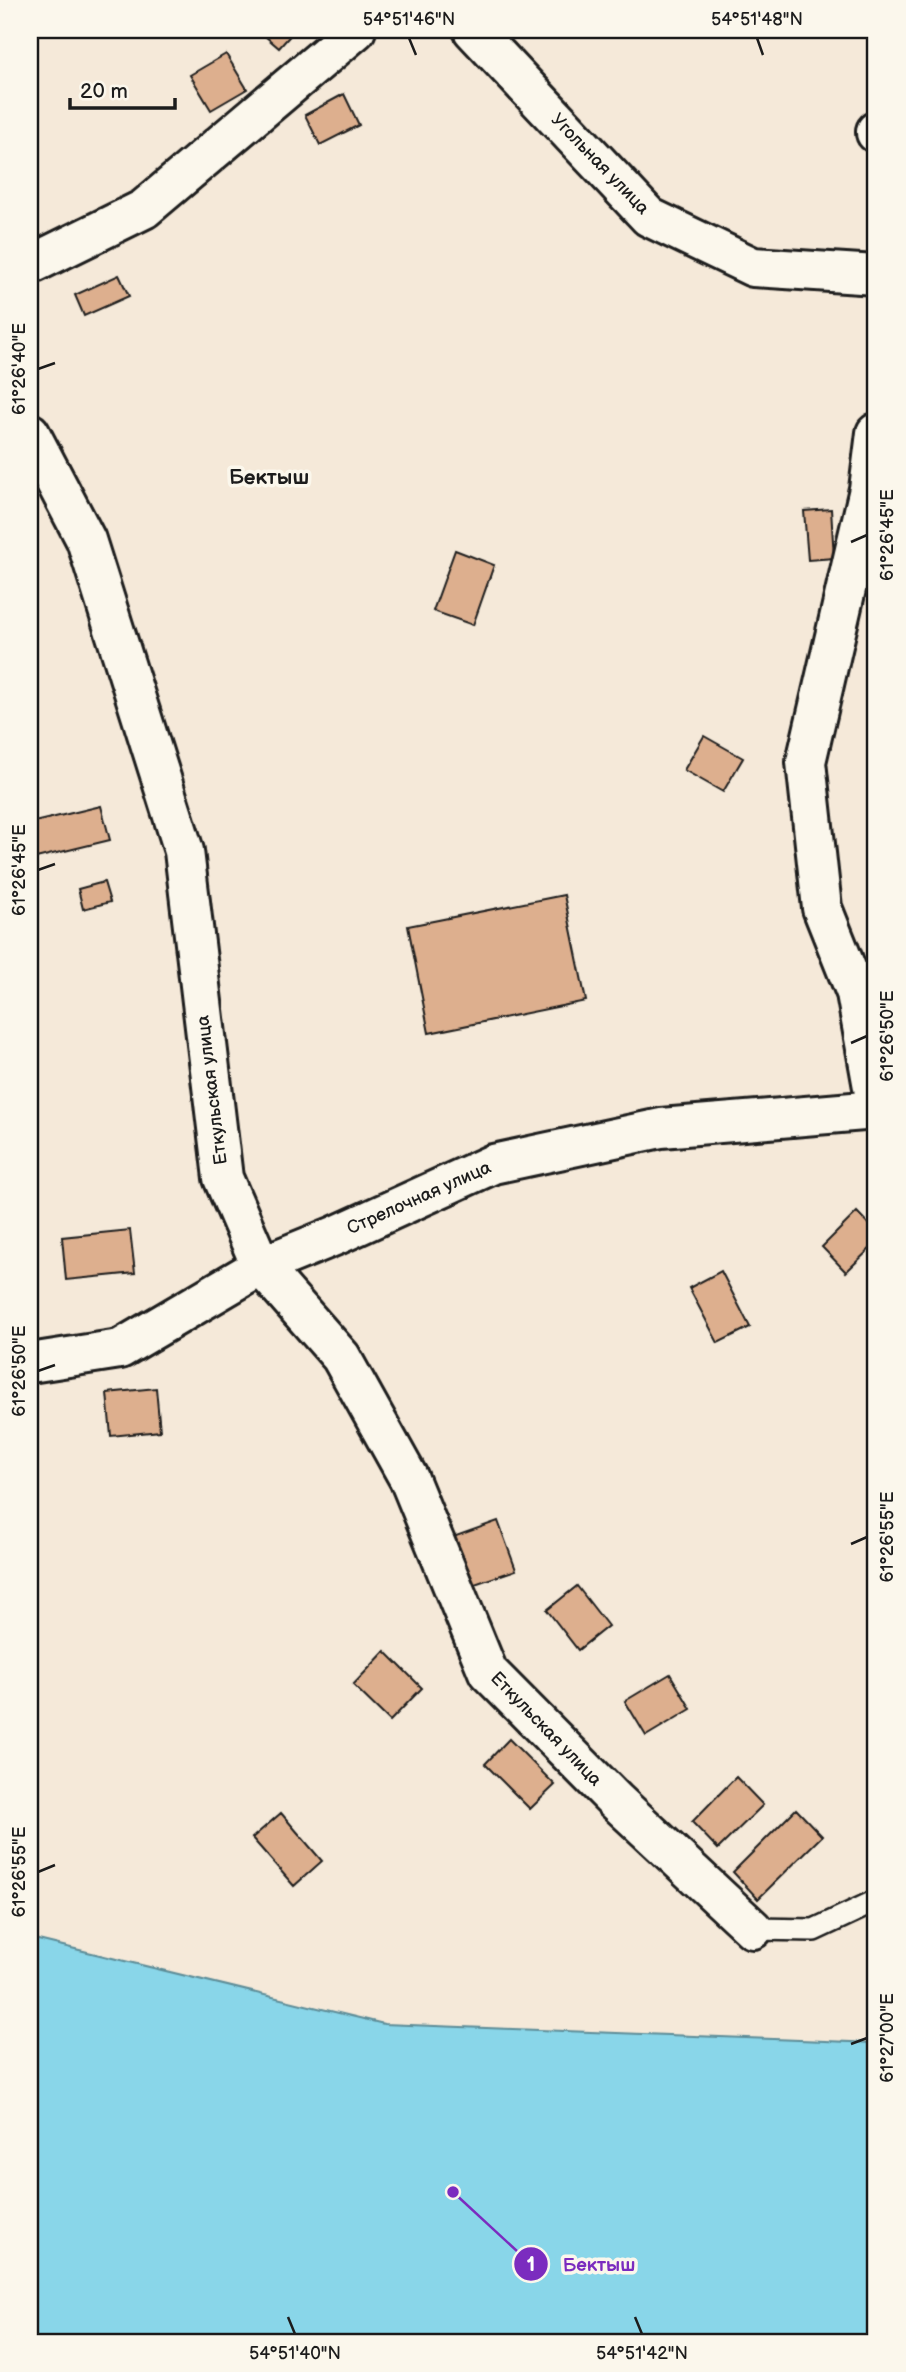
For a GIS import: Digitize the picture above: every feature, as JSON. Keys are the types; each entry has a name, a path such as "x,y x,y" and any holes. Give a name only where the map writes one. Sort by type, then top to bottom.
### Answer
{"street":[{"path":"30,265 144,209 355,30"},
{"name":"Угольная улица","path":"473,30 649,217 753,267 876,275"},
{"name":"Еткульская улица","path":"30,433 86,540 184,851 223,1178 261,1266 341,1357 348,1369 409,1479 488,1672 616,1801 753,1929"},
{"path":"876,433 869,489 806,762 822,908 856,993 876,1104"},
{"name":"Стрелочная улица","path":"30,1363 120,1349 261,1266 337,1236 493,1164 661,1128 876,1110"}],"lane":[{"path":"753,1929 814,1930 876,1901"}],"water":[{"path":"30,1938 384,2024 876,2043 876,2342 30,2342"}],"building":[{"path":"258,30 295,30 279,48"},
{"path":"226,54 247,89 211,110 190,75"},
{"path":"344,94 359,125 320,145 305,115"},
{"path":"119,275 129,296 84,316 75,295"},
{"path":"831,509 834,558 808,560 804,511"},
{"path":"455,550 494,565 473,625 433,611"},
{"path":"704,736 743,758 723,792 684,770"},
{"path":"101,806 110,840 32,859 30,823"},
{"path":"104,882 110,902 83,909 78,889"},
{"path":"564,895 586,1001 429,1033 408,926"},
{"path":"857,1212 876,1232 876,1243 846,1272 822,1247"},
{"path":"130,1230 135,1273 66,1280 62,1237"},
{"path":"721,1271 750,1327 718,1343 689,1288"},
{"path":"156,1388 160,1431 111,1436 107,1393"},
{"path":"498,1521 516,1570 469,1586 453,1537"},
{"path":"577,1586 608,1626 578,1650 547,1610"},
{"path":"385,1651 422,1688 390,1721 353,1685"},
{"path":"670,1674 691,1709 646,1736 625,1701"},
{"path":"509,1739 555,1785 530,1809 485,1764"},
{"path":"736,1777 763,1805 718,1849 692,1822"},
{"path":"796,1809 822,1836 758,1899 733,1872"},
{"path":"281,1813 322,1861 294,1886 252,1838"}],"place":[{"name":"Бектыш","path":"453,2192"}],"district":[{"name":"Бектыш","path":"269,477"}]}
